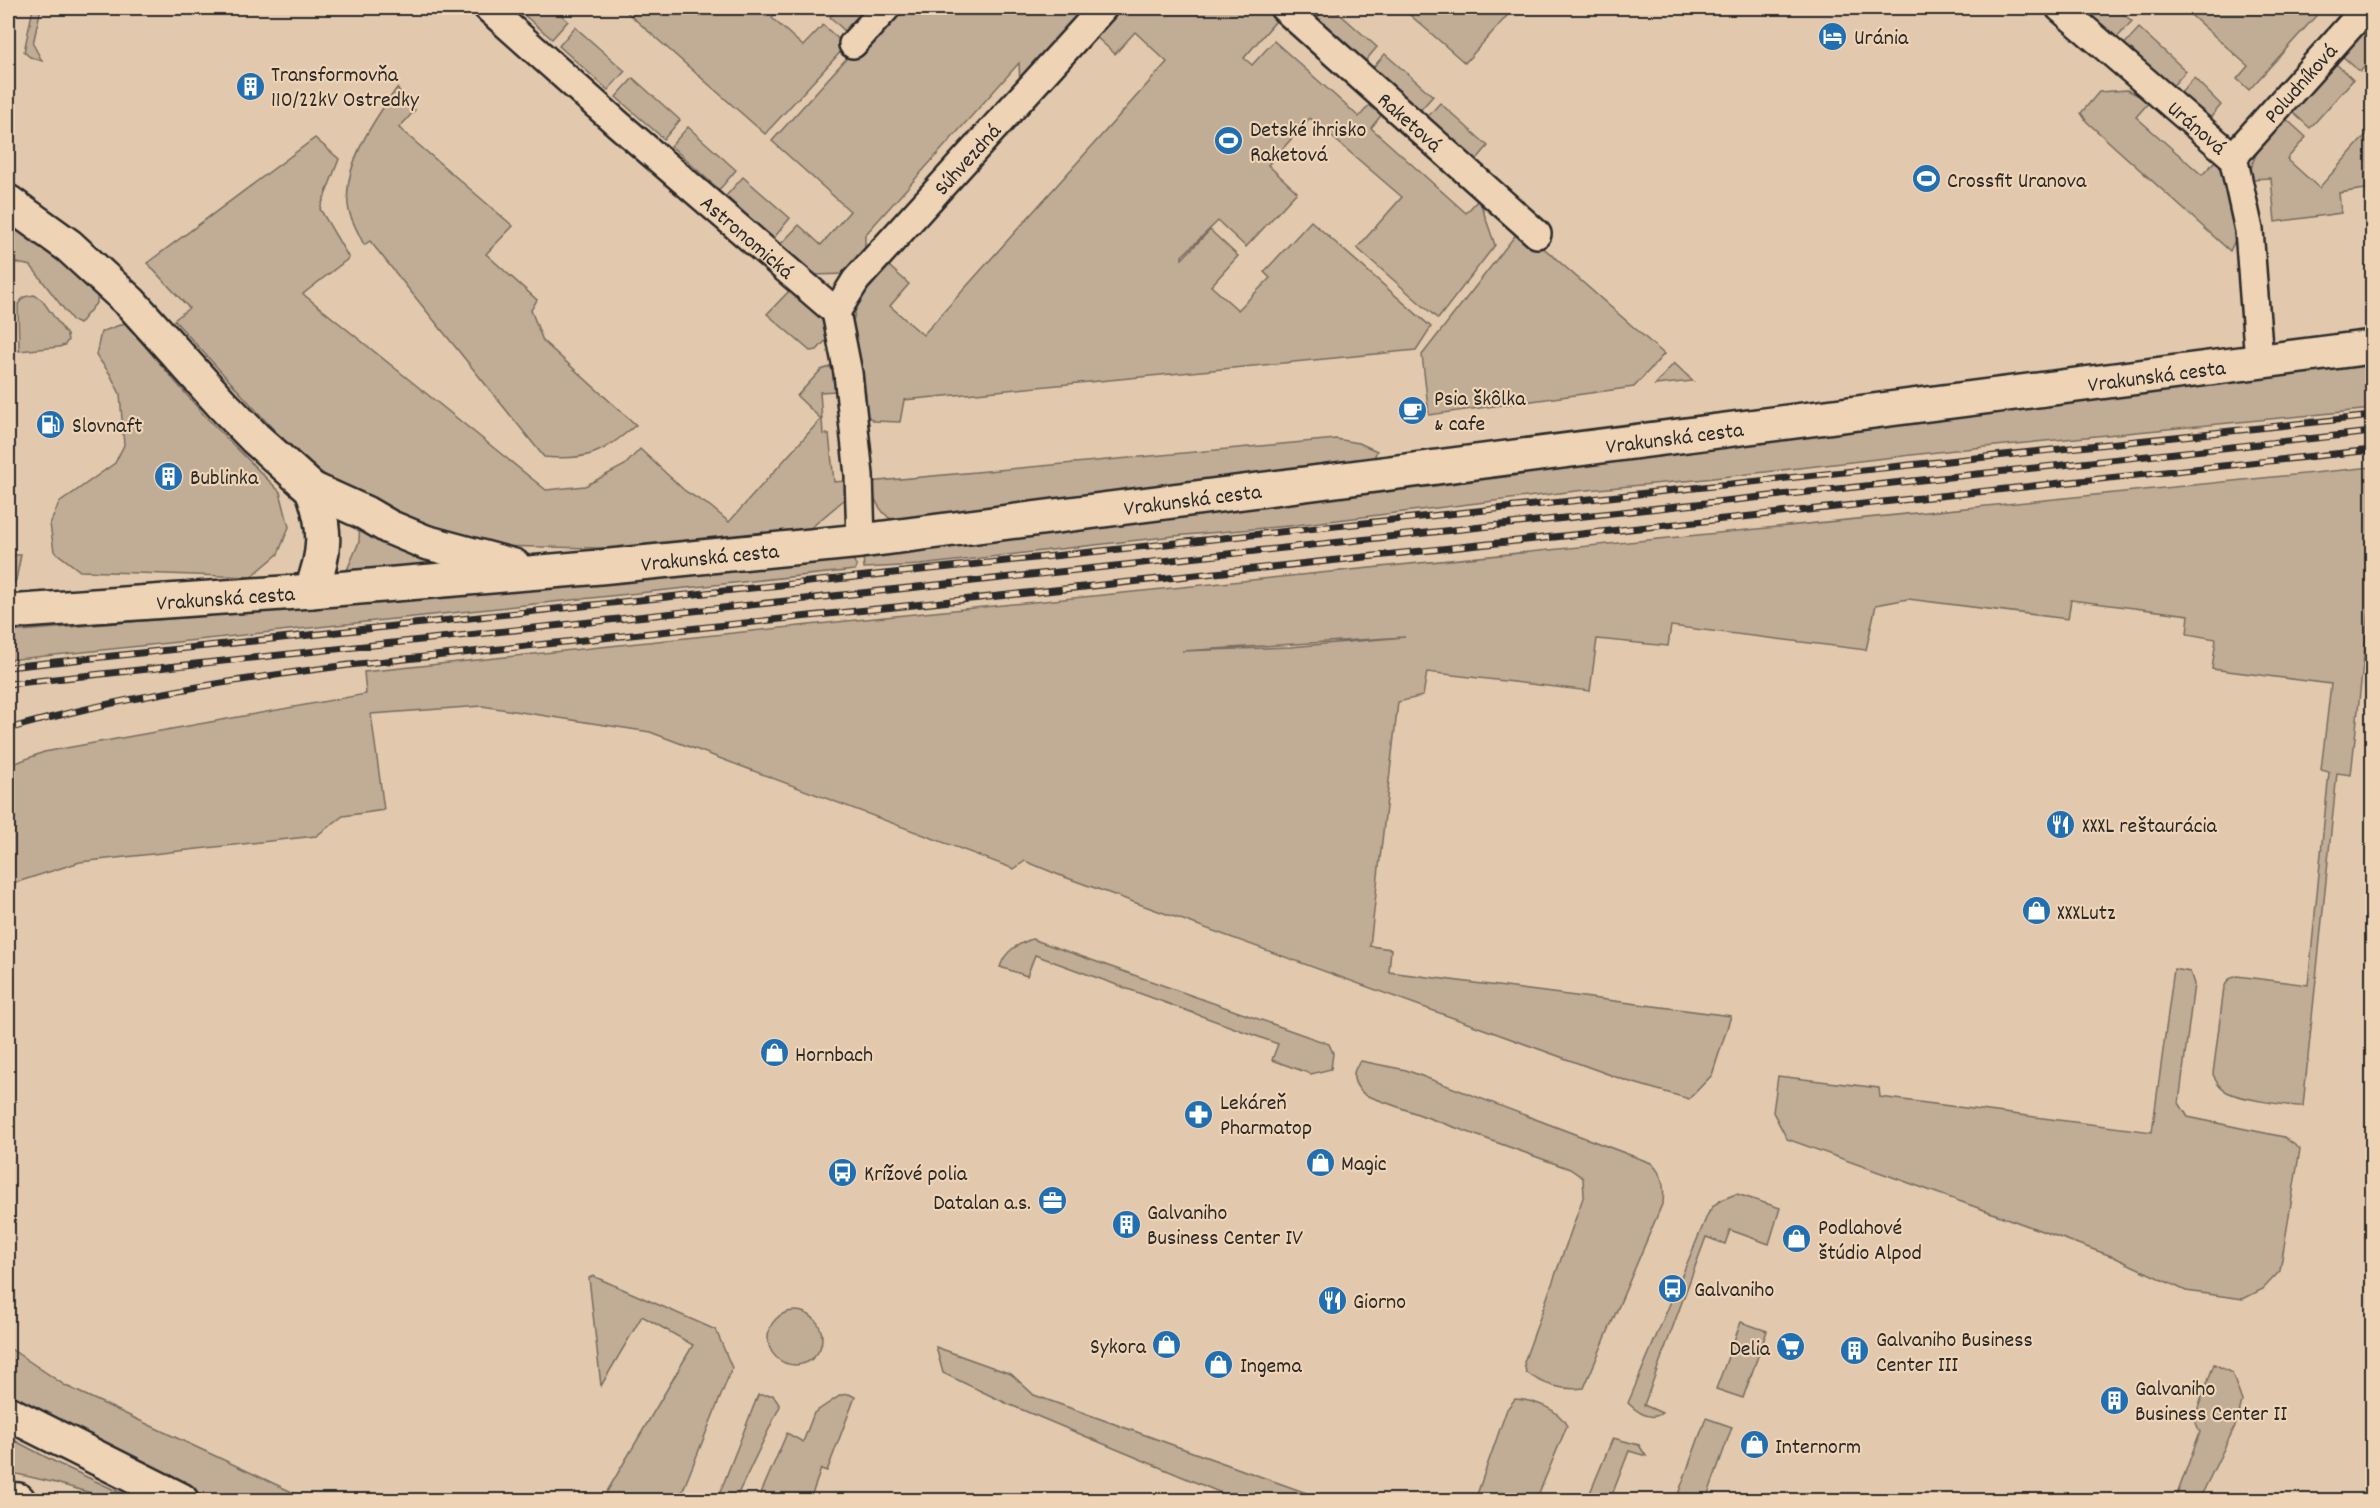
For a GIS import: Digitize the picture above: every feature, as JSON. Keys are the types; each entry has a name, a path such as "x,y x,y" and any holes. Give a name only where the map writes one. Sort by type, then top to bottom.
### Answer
{"main road":[{"path":"8,202 69,246 123,295 255,438 312,489 425,542 532,572"},
{"name":"Vrakunská cesta","path":"8,612 311,591 600,567 861,541 2373,347"},
{"path":"311,591 320,568 324,531 321,512 312,489"},
{"path":"8,1413 181,1500"},
{"path":"8,1499 18,1500"}],"street":[{"name":"Astronomická","path":"488,8 618,124 836,312"},
{"path":"853,44 886,8"},
{"name":"Súhvezdná","path":"836,312 856,280 1103,8"},
{"name":"Raketová","path":"1284,8 1537,234"},
{"name":"Uránová","path":"2060,8 2233,157 2249,230 2259,362"},
{"name":"Poludníková","path":"2233,157 2366,8"},
{"path":"836,312 848,373 859,475 861,541"}],"shaded area":[{"path":"33,8 41,8 33,44 42,61 24,52"},
{"path":"516,8 553,8 568,21 552,39"},
{"path":"622,8 781,8 772,18 803,46 823,25 846,46 765,134"},
{"path":"839,8 873,8 849,35 830,17"},
{"path":"892,8 1090,8 1020,86 1019,63 865,235 865,259 845,274 815,275 780,245 799,225 821,245 850,211 772,141"},
{"path":"1118,8 1274,8 1282,14 1244,58 1252,65 1274,41 1359,117 1371,103 1383,113 1371,128 1466,213 1479,199 1495,245 1438,319 1357,248 1402,197 1310,118 1268,165 1297,192 1246,247 1218,221 1182,256 1182,259 1210,230 1238,256 1211,286 1238,310 1270,278 1264,272 1311,221 1431,327 1416,350 904,400 900,422 874,421 865,414 852,325 862,296 889,266 909,284 890,306 923,335 1167,62 1135,32 1115,54 1094,35"},
{"path":"1326,8 1333,8 1377,47 1361,66 1312,23"},
{"path":"1402,8 1514,8 1465,63"},
{"path":"2076,8 2116,8 2132,21 2114,41"},
{"path":"2183,8 2323,8 2249,90 2237,79 2248,66"},
{"path":"2372,20 2372,58 2360,72 2340,54"},
{"path":"575,27 625,71 608,90 559,46"},
{"path":"2139,28 2186,71 2169,90 2121,48"},
{"path":"1385,54 1433,96 1416,115 1368,73"},
{"path":"2334,62 2353,80 2310,128 2290,110"},
{"path":"633,78 680,120 664,139 616,97"},
{"path":"2194,78 2221,105 2206,123 2177,97"},
{"path":"397,88 415,110 399,128 513,226 486,254 537,300 531,310 543,341 636,425 604,448 573,458 544,457 370,241 364,245 349,211 347,195 349,179 369,130"},
{"path":"2127,90 2150,101 2136,117 2202,175 2216,160 2228,172 2235,240 2230,251 2087,122 2081,113 2099,92"},
{"path":"1440,103 1488,146 1472,165 1423,122"},
{"path":"2284,117 2306,137 2287,159 2319,188 2372,128 2372,188 2339,193 2341,213 2275,222 2271,178 2251,179 2251,170 2256,153"},
{"path":"688,127 736,170 719,190 671,146"},
{"path":"315,138 339,159 320,209 349,258 303,294 546,490 585,486 625,465 640,449 685,491 710,506 729,522 821,419 797,396 821,370 835,365 836,391 820,392 823,434 829,434 834,482 845,481 845,499 807,531 690,546 597,548 492,546 379,514 295,453 174,320 189,308 147,263"},
{"path":"743,177 790,218 773,239 726,196"},
{"path":"8,223 37,238 97,293 97,302 79,324 73,321 31,266 8,261"},
{"path":"1521,228 1664,354 1634,387 1429,415 1422,355"},
{"path":"790,290 821,317 828,338 817,350 810,351 767,314"},
{"path":"34,295 42,300 67,335 68,340 65,345 19,351 18,304 24,297"},
{"path":"125,323 204,415 280,492 289,527 278,554 251,577 80,571 54,551 50,524 59,503 115,463 124,445 120,394 110,374 96,355 101,332"},
{"path":"1674,363 1693,381 1655,385"},
{"path":"2351,363 2372,365 2372,409 1955,450 1696,480 1576,491 1288,526 1174,536 920,565 864,568 863,556 2242,380"},
{"path":"1336,439 1359,443 1377,451 1372,462 899,524 883,512 868,482"},
{"path":"2372,467 2372,581 2351,775 2337,773 2303,1106 2264,1102 2234,1095 2220,1087 2213,1074 2224,987 2229,979 2237,976 2308,985 2329,772 2321,770 2331,684 2212,669 2216,639 2187,634 2189,615 2071,600 2068,619 1908,599 1876,605 1866,650 1671,626 1668,646 1597,639 1590,691 1427,672 1423,696 1398,702 1370,946 1391,949 1389,972 1731,1016 1712,1075 1689,1099 1627,1081 1025,861 1014,869 650,732 482,706 371,714 384,810 343,816 316,836 80,862 8,885 8,766 44,752 366,694 364,672 875,618","holes":["1405,637 1290,647 1182,651"]},
{"path":"360,518 453,562 347,570 359,542"},
{"path":"8,555 21,555 16,580 8,590"},
{"path":"849,558 857,567 855,570 8,660 8,632 481,593"},
{"path":"1032,939 1329,1044 1333,1053 1331,1069 1311,1074 1272,1060 1278,1044 1035,955 1027,976 1000,967 1012,949"},
{"path":"2174,969 2190,972 2194,984 2179,1103 2188,1117 2284,1137 2300,1149 2280,1271 2263,1289 2243,1299 2186,1291 2114,1257 1787,1139 1773,1112 1778,1076 1879,1088 1880,1097 2152,1132"},
{"path":"1361,1061 1406,1070 1651,1163 1661,1176 1664,1191 1663,1202 1584,1388 1569,1389 1546,1384 1526,1372 1524,1362 1584,1195 1583,1178 1570,1169 1365,1095 1354,1079 1355,1070"},
{"path":"1737,1194 1780,1208 1769,1244 1730,1230 1725,1244 1706,1237 1644,1405 1662,1413 1657,1416 1644,1415 1628,1403 1709,1211 1719,1201"},
{"path":"593,1276 716,1330 732,1368 679,1500 602,1500 693,1345 642,1316 601,1386 589,1278"},
{"path":"795,1311 805,1313 814,1319 820,1328 822,1338 820,1348 814,1357 805,1363 795,1365 785,1363 776,1357 770,1348 768,1338 770,1328 776,1319 785,1313"},
{"path":"1741,1322 1767,1331 1743,1398 1716,1389"},
{"path":"8,1347 66,1386 309,1500 214,1500 165,1479 8,1398"},
{"path":"936,1347 1011,1374 1034,1395 1326,1500 1238,1500 1008,1404 943,1373"},
{"path":"2214,1364 2232,1373 2242,1401 2237,1422 2199,1500 2175,1500 2200,1432 2194,1419"},
{"path":"849,1394 855,1397 827,1471 821,1469 810,1500 758,1500 787,1433 803,1442 814,1413 841,1395"},
{"path":"758,1395 773,1395 780,1406 735,1500 717,1500"},
{"path":"1515,1399 1544,1406 1558,1414 1567,1426 1536,1500 1475,1500 1507,1409"},
{"path":"1706,1418 1732,1427 1706,1500 1676,1500"},
{"path":"8,1437 136,1500 115,1500 8,1472"},
{"path":"1613,1438 1639,1445 1646,1456 1629,1451 1610,1500 1587,1500"}],"railway":[{"path":"8,667 2372,416"},
{"path":"8,684 2372,432"},
{"path":"8,729 92,708 177,691 349,665 2372,450"}],"place":[{"name":"Uránia","path":"1833,36"},
{"name":"Transformovňa 110/22kV Ostredky","path":"250,86"},
{"name":"Detské ihrisko Raketová","path":"1229,141"},
{"name":"Crossfit Uranova","path":"1926,179"},
{"name":"Psia škôlka & cafe","path":"1413,410"},
{"name":"Slovnaft","path":"51,424"},
{"name":"Bublinka","path":"169,476"},
{"name":"XXXL reštaurácia","path":"2061,824"},
{"name":"XXXLutz","path":"2036,911"},
{"name":"Hornbach","path":"774,1053"},
{"name":"Lekáreň Pharmatop","path":"1199,1114"},
{"name":"Magic","path":"1320,1162"},
{"name":"Krížové polia","path":"843,1172"},
{"name":"Datalan a.s.","path":"1052,1201"},
{"name":"Galvaniho Business Center IV","path":"1126,1224"},
{"name":"Podlahové štúdio Alpod","path":"1797,1239"},
{"name":"Galvaniho","path":"1673,1288"},
{"name":"Giorno","path":"1332,1300"},
{"name":"Sykora","path":"1167,1345"},
{"name":"Delia","path":"1791,1347"},
{"name":"Galvaniho Business Center III","path":"1855,1351"},
{"name":"Ingema","path":"1219,1364"},
{"name":"Galvaniho Business Center II","path":"2114,1400"},
{"name":"Internorm","path":"1754,1445"}]}
